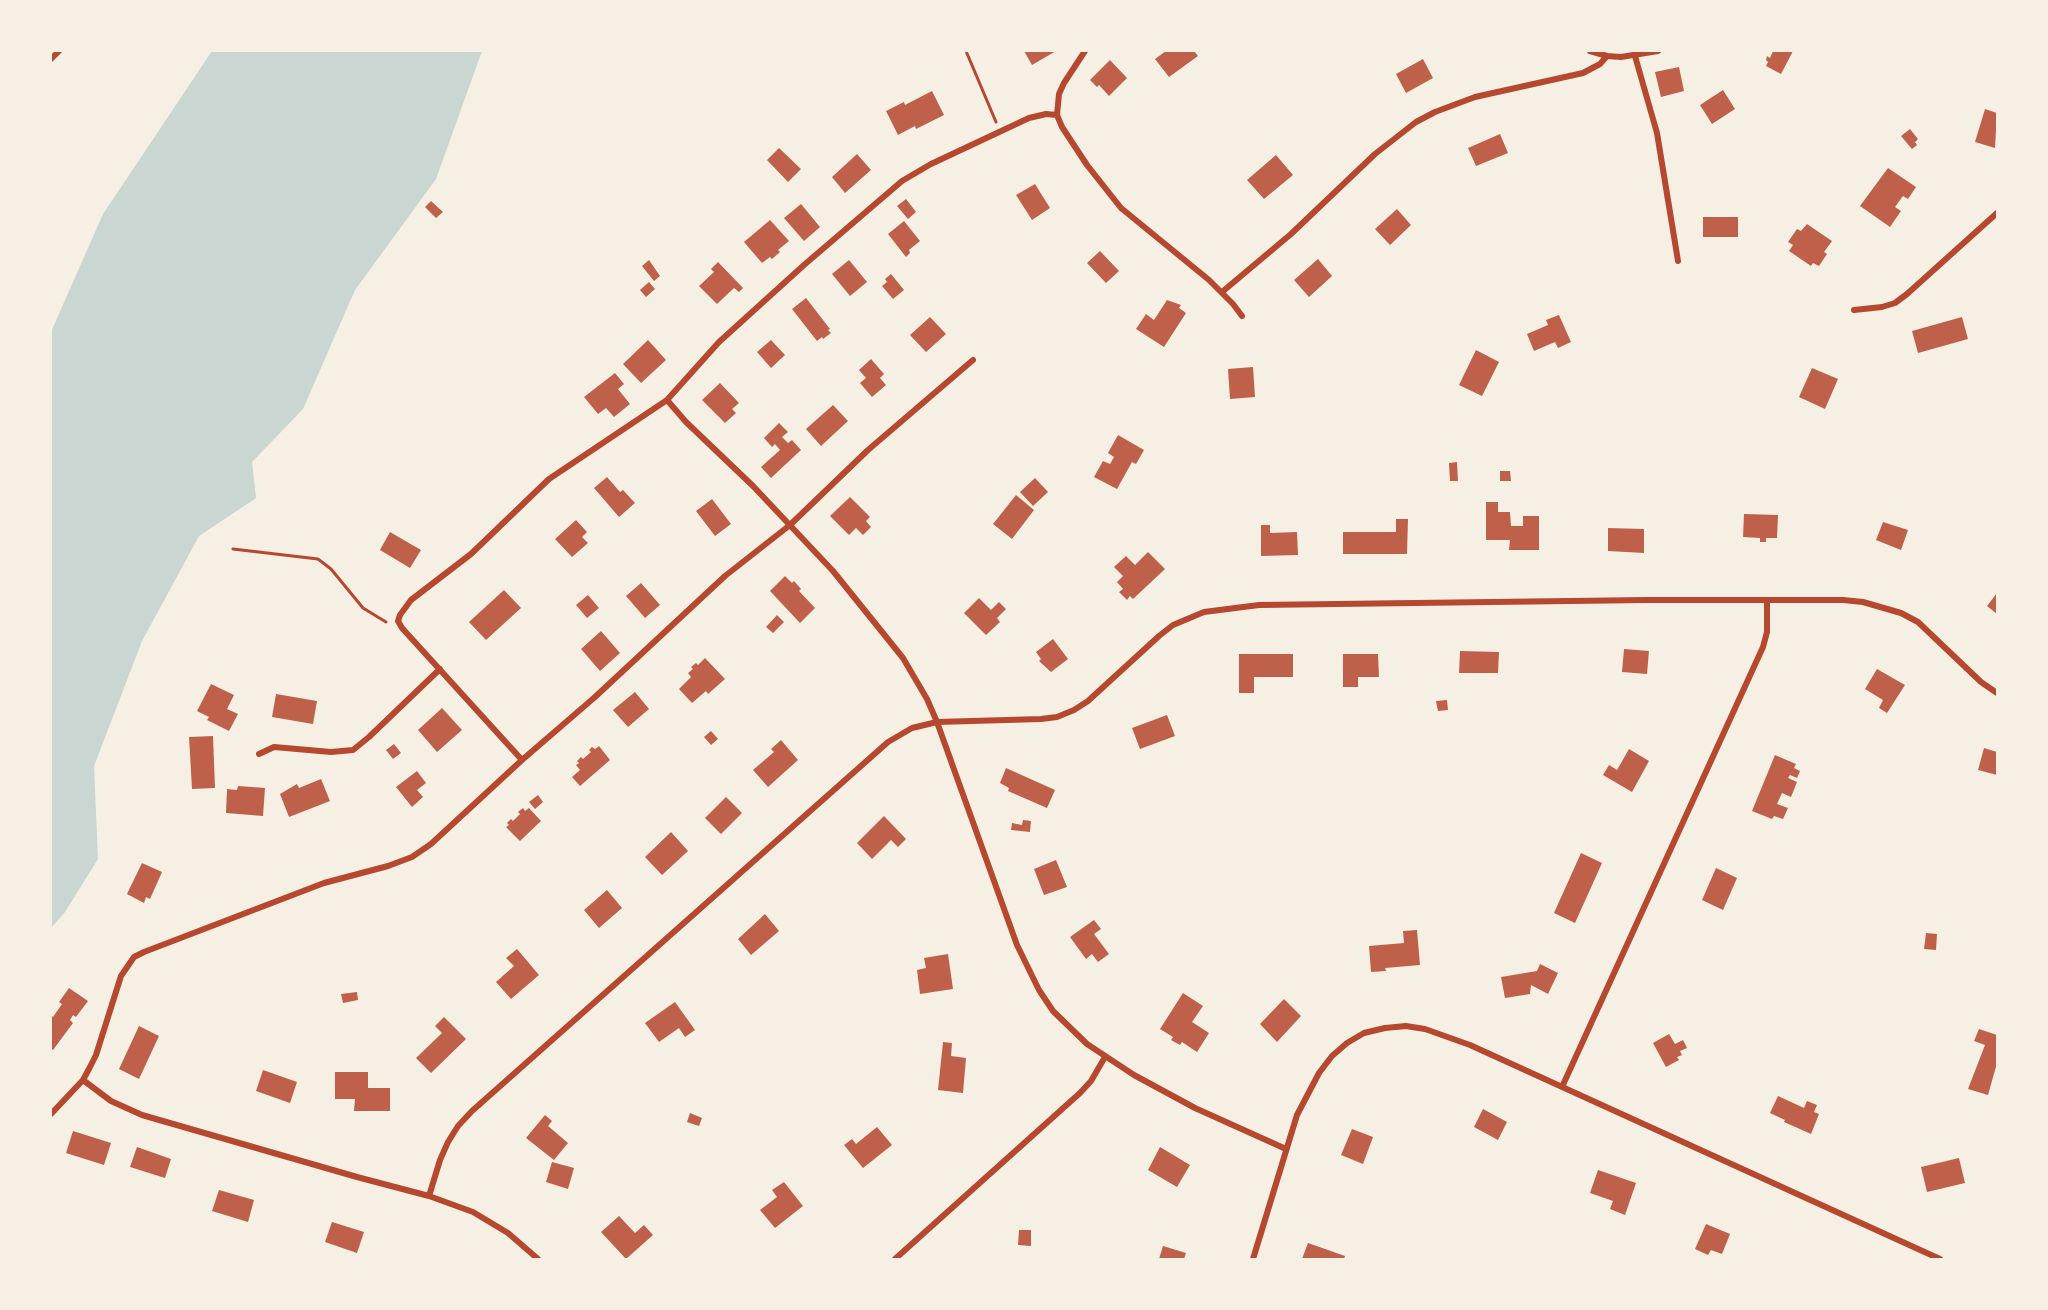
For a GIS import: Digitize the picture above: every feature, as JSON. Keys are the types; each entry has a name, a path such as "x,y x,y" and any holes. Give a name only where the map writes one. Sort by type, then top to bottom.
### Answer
{"street":[{"path":"51,59 59,51"},
{"path":"1085,51 1059,94 1057,115 1062,127 1082,158 1121,208 1222,292 1242,316"},
{"path":"1590,51 1607,56 1635,56 1658,51"},
{"path":"1222,292 1291,234 1375,154 1416,122 1475,97 1583,73 1600,64 1607,56"},
{"path":"1635,56 1657,133 1678,261"},
{"path":"522,760 402,628 398,621 399,615 411,600 471,554 549,479 667,400 719,342 889,191 917,172 1000,132 1038,116 1057,115"},
{"path":"1854,310 1882,307 1908,294 1997,213"},
{"path":"51,1113 83,1080 96,1055 121,976 134,957 324,883 388,866 411,857 431,844 522,760 595,697 725,576 790,525 868,450 973,360"},
{"path":"667,400 686,422 735,467 790,525 852,593 898,651 915,678 937,722 1017,945 1039,990 1053,1011 1069,1029 1105,1057 1134,1075 1195,1108 1286,1149"},
{"path":"429,1196 448,1142 472,1111 888,742 912,728 937,722 1057,717 1088,701 1173,625 1204,612 1259,605 1647,600 1843,600 1863,602 1901,613 1918,622 1981,682 1997,693"},
{"path":"1562,1087 1763,647 1767,632 1767,600"},
{"path":"259,754 274,747 331,752 353,750 440,669"},
{"path":"1252,1259 1286,1149 1307,1094 1332,1056 1364,1033 1406,1026 1448,1036 1940,1259"},
{"path":"895,1259 1080,1093 1091,1081 1105,1057"},
{"path":"83,1080 111,1101 142,1115 429,1196 473,1212 508,1233 538,1259"}],"path":[{"path":"966,51 985,101 1000,132"},
{"path":"233,549 318,559 331,569 363,608 402,628"}],"shaded area":[{"path":"212,51 482,51 436,179 355,290 303,409 252,462 256,498 199,536 142,641 94,766 98,859 65,912 51,928 51,332 103,214"}],"building":[{"path":"1024,51 1056,51 1032,65"},
{"path":"1166,51 1194,51 1198,56 1169,77 1155,59"},
{"path":"1773,51 1793,51 1781,74 1766,66 1767,56 1770,58"},
{"path":"1423,59 1433,78 1406,93 1396,74"},
{"path":"1110,60 1127,78 1109,96 1099,85 1097,87 1090,80"},
{"path":"1679,67 1684,91 1661,97 1655,72"},
{"path":"1723,90 1735,109 1712,124 1700,105"},
{"path":"932,91 944,115 898,135 886,111 904,102 905,105"},
{"path":"1985,109 1997,113 1995,148 1975,142"},
{"path":"1910,129 1918,139 1915,142 1917,145 1912,149 1901,136"},
{"path":"1500,134 1508,153 1476,166 1468,148"},
{"path":"779,148 801,169 788,182 767,160"},
{"path":"857,154 871,170 845,193 832,177"},
{"path":"1276,155 1293,175 1264,199 1247,180"},
{"path":"1888,168 1916,187 1908,199 1903,196 1895,207 1901,211 1890,227 1860,206"},
{"path":"1035,184 1050,208 1032,220 1016,195"},
{"path":"906,199 916,212 908,219 897,206"},
{"path":"431,201 443,212 436,218 425,207"},
{"path":"801,204 820,227 804,241 784,218"},
{"path":"1397,209 1411,225 1390,245 1375,229"},
{"path":"1703,217 1738,217 1738,237 1703,237"},
{"path":"770,220 789,241 778,250 780,252 772,259 770,257 762,263 744,242"},
{"path":"904,221 920,241 909,250 910,253 906,257 888,234"},
{"path":"1807,224 1832,241 1824,252 1827,254 1819,266 1813,263 1811,266 1789,251 1793,245 1788,242 1797,229 1801,231"},
{"path":"1100,251 1119,271 1106,283 1087,263"},
{"path":"1318,259 1332,276 1309,297 1294,280"},
{"path":"649,260 660,276 654,281 642,266"},
{"path":"849,260 867,282 850,296 832,274"},
{"path":"718,262 743,288 739,292 734,288 717,304 699,286 714,272 711,269"},
{"path":"891,274 904,290 893,299 882,286"},
{"path":"649,282 655,289 646,297 640,290"},
{"path":"806,298 830,329 828,330 831,333 817,341 792,309"},
{"path":"1167,300 1181,305 1179,308 1186,313 1164,347 1136,329 1146,314 1154,320"},
{"path":"1559,315 1571,342 1558,348 1555,342 1534,351 1527,334 1548,325 1546,320"},
{"path":"930,317 946,334 926,352 910,335"},
{"path":"1962,317 1968,339 1918,353 1912,331"},
{"path":"648,340 666,360 641,383 623,364"},
{"path":"771,340 785,355 771,368 757,352"},
{"path":"1476,350 1499,362 1482,396 1459,385"},
{"path":"871,359 884,374 880,378 886,385 872,397 860,383 866,378 859,370"},
{"path":"1253,367 1255,397 1230,399 1228,369"},
{"path":"1812,368 1838,379 1825,409 1799,397"},
{"path":"615,373 624,384 618,389 630,404 614,417 606,408 598,414 584,397"},
{"path":"720,383 739,403 732,409 736,413 725,423 702,400"},
{"path":"833,405 848,421 821,446 806,429"},
{"path":"779,423 788,432 782,437 788,443 792,440 801,450 771,478 761,467 780,450 775,444 772,447 764,438"},
{"path":"1118,435 1144,450 1136,464 1132,462 1117,489 1094,477 1103,461 1110,464 1114,457 1108,453"},
{"path":"1457,462 1458,481 1450,481 1449,463"},
{"path":"1500,471 1510,471 1511,481 1500,481"},
{"path":"607,477 620,492 623,490 635,503 619,517 594,488"},
{"path":"1035,478 1048,492 1033,506 1020,492"},
{"path":"1016,495 1034,510 1012,539 993,524"},
{"path":"850,497 870,517 866,521 871,527 863,535 856,528 849,535 830,516"},
{"path":"712,499 731,524 715,536 696,511"},
{"path":"1486,502 1498,502 1498,512 1510,512 1511,526 1523,526 1523,516 1539,516 1539,550 1509,550 1510,540 1486,540"},
{"path":"1744,514 1778,515 1777,538 1766,538 1766,542 1760,542 1760,538 1743,537"},
{"path":"1396,519 1408,519 1407,554 1343,554 1343,532 1396,532"},
{"path":"576,520 587,532 582,537 588,543 572,557 555,539"},
{"path":"1883,522 1908,530 1901,550 1876,540"},
{"path":"1261,525 1270,525 1270,533 1297,532 1298,555 1261,556"},
{"path":"1608,528 1644,529 1644,553 1608,551"},
{"path":"390,532 421,550 410,568 380,550"},
{"path":"1148,552 1165,569 1133,599 1130,596 1127,600 1119,592 1123,589 1117,582 1123,576 1114,567 1126,556 1135,565"},
{"path":"785,576 792,583 794,581 801,589 799,591 815,608 800,623 770,591"},
{"path":"641,583 660,605 645,618 626,596"},
{"path":"504,590 521,608 486,640 469,622"},
{"path":"1997,593 1997,614 1987,606"},
{"path":"588,595 599,608 587,618 576,605"},
{"path":"979,598 991,610 999,602 1006,609 997,618 1000,622 986,635 964,613"},
{"path":"777,615 784,622 773,633 766,627"},
{"path":"601,631 620,653 600,671 581,649"},
{"path":"1053,639 1068,659 1051,672 1039,661 1041,659 1036,652"},
{"path":"1624,649 1649,651 1647,674 1622,672"},
{"path":"1460,651 1499,652 1498,673 1459,673"},
{"path":"1239,654 1293,654 1293,677 1254,677 1254,693 1239,693"},
{"path":"1343,654 1378,654 1379,677 1358,677 1358,687 1343,687"},
{"path":"705,658 725,679 708,694 706,691 692,703 679,689 691,677 688,673 693,669 691,667 696,663 698,665"},
{"path":"1877,669 1905,685 1887,713 1879,708 1883,700 1865,689"},
{"path":"211,684 234,695 227,709 238,714 229,731 207,720 209,717 197,711"},
{"path":"635,692 649,709 628,727 613,710"},
{"path":"276,694 317,701 313,724 272,717"},
{"path":"1447,700 1448,710 1438,711 1436,701"},
{"path":"442,708 462,730 437,752 418,730"},
{"path":"1167,715 1175,736 1140,749 1132,728"},
{"path":"711,731 718,739 711,745 704,737"},
{"path":"213,736 215,788 192,789 189,737"},
{"path":"781,740 798,760 768,787 753,770 774,752 771,749"},
{"path":"394,744 401,753 393,759 386,750"},
{"path":"599,746 610,760 580,786 572,777 580,770 576,765 579,763 577,761 591,752 589,750 592,747 595,749"},
{"path":"1984,748 1997,752 1997,775 1978,770"},
{"path":"1629,749 1649,761 1632,792 1603,775 1609,765 1617,770"},
{"path":"1775,755 1796,764 1794,768 1800,771 1797,778 1790,775 1788,778 1797,782 1791,797 1782,793 1777,804 1788,808 1783,819 1774,816 1772,819 1752,811"},
{"path":"1006,768 1055,790 1047,808 1008,791 1009,788 1000,783"},
{"path":"417,771 426,783 417,790 423,797 412,807 396,787"},
{"path":"321,779 330,801 289,817 280,794 297,784 299,788"},
{"path":"238,786 265,788 263,816 226,813 227,789 237,790"},
{"path":"538,795 543,802 535,809 529,802"},
{"path":"726,797 742,813 721,834 705,818"},
{"path":"523,808 525,811 529,808 541,821 520,841 506,827 509,825 507,823 511,819 513,821"},
{"path":"884,816 906,839 898,847 891,840 872,859 857,843"},
{"path":"1023,820 1031,821 1030,832 1011,830 1012,823 1022,825"},
{"path":"671,832 688,851 662,875 645,857"},
{"path":"1581,853 1602,863 1575,923 1554,913"},
{"path":"1056,860 1067,887 1044,895 1034,869"},
{"path":"142,863 162,872 150,899 146,897 144,903 127,894"},
{"path":"1716,868 1737,878 1723,910 1702,900"},
{"path":"607,890 622,908 599,928 584,910"},
{"path":"765,914 779,931 751,955 738,939"},
{"path":"1094,920 1101,929 1094,934 1109,954 1098,962 1092,954 1086,959 1070,937"},
{"path":"1417,930 1420,965 1385,968 1386,971 1371,972 1369,946 1404,943 1403,931"},
{"path":"1926,933 1937,934 1936,950 1924,949"},
{"path":"517,949 539,975 511,999 496,982 514,966 506,958"},
{"path":"948,954 953,989 920,994 917,970 926,968 924,958"},
{"path":"1540,964 1558,973 1548,994 1531,985 1530,994 1505,998 1501,977 1537,971"},
{"path":"69,988 88,1001 76,1017 73,1015 70,1020 73,1023 53,1050 51,1049 51,1015 53,1017 62,1004 59,1002"},
{"path":"357,992 358,1000 343,1003 341,994"},
{"path":"1183,993 1203,1006 1192,1022 1209,1033 1197,1052 1182,1042 1180,1045 1171,1040 1173,1037 1160,1029"},
{"path":"1284,999 1301,1016 1277,1042 1260,1024"},
{"path":"675,1002 695,1030 685,1037 679,1028 659,1042 645,1023"},
{"path":"444,1017 466,1039 431,1073 416,1058 442,1033 435,1026"},
{"path":"139,1026 159,1036 139,1079 119,1069"},
{"path":"1979,1029 1997,1035 1997,1063 1988,1095 1968,1089 1985,1045 1974,1041"},
{"path":"1669,1034 1675,1044 1683,1040 1687,1048 1680,1051 1682,1055 1677,1057 1679,1060 1666,1067 1653,1043"},
{"path":"943,1042 952,1043 951,1056 966,1058 963,1093 938,1090"},
{"path":"263,1070 297,1082 290,1103 256,1091"},
{"path":"335,1072 368,1072 368,1088 390,1088 390,1111 354,1111 355,1099 335,1099"},
{"path":"1778,1096 1804,1108 1807,1101 1817,1105 1814,1112 1819,1114 1811,1134 1770,1113"},
{"path":"1483,1109 1507,1122 1498,1140 1474,1127"},
{"path":"690,1113 702,1118 699,1126 687,1122"},
{"path":"545,1115 552,1121 548,1126 568,1143 554,1160 526,1138"},
{"path":"877,1127 892,1145 863,1168 844,1145 852,1139 856,1144"},
{"path":"1352,1129 1373,1137 1363,1164 1341,1155"},
{"path":"73,1131 111,1143 104,1165 66,1153"},
{"path":"137,1147 171,1159 165,1178 130,1167"},
{"path":"1160,1147 1190,1165 1177,1187 1148,1170"},
{"path":"1959,1158 1965,1183 1927,1192 1921,1167"},
{"path":"552,1162 574,1168 568,1189 546,1182"},
{"path":"1598,1170 1636,1183 1625,1215 1610,1209 1613,1201 1590,1193"},
{"path":"784,1182 803,1206 775,1228 760,1210 777,1197 772,1190"},
{"path":"219,1190 254,1200 248,1222 212,1211"},
{"path":"619,1216 635,1233 644,1225 653,1235 626,1259 601,1232"},
{"path":"332,1222 364,1232 357,1253 325,1242"},
{"path":"1706,1224 1730,1234 1722,1254 1711,1250 1708,1255 1695,1249"},
{"path":"1019,1230 1031,1230 1031,1246 1018,1245"},
{"path":"1308,1243 1345,1256 1344,1259 1302,1259"},
{"path":"1163,1246 1186,1253 1184,1259 1159,1259"}]}
